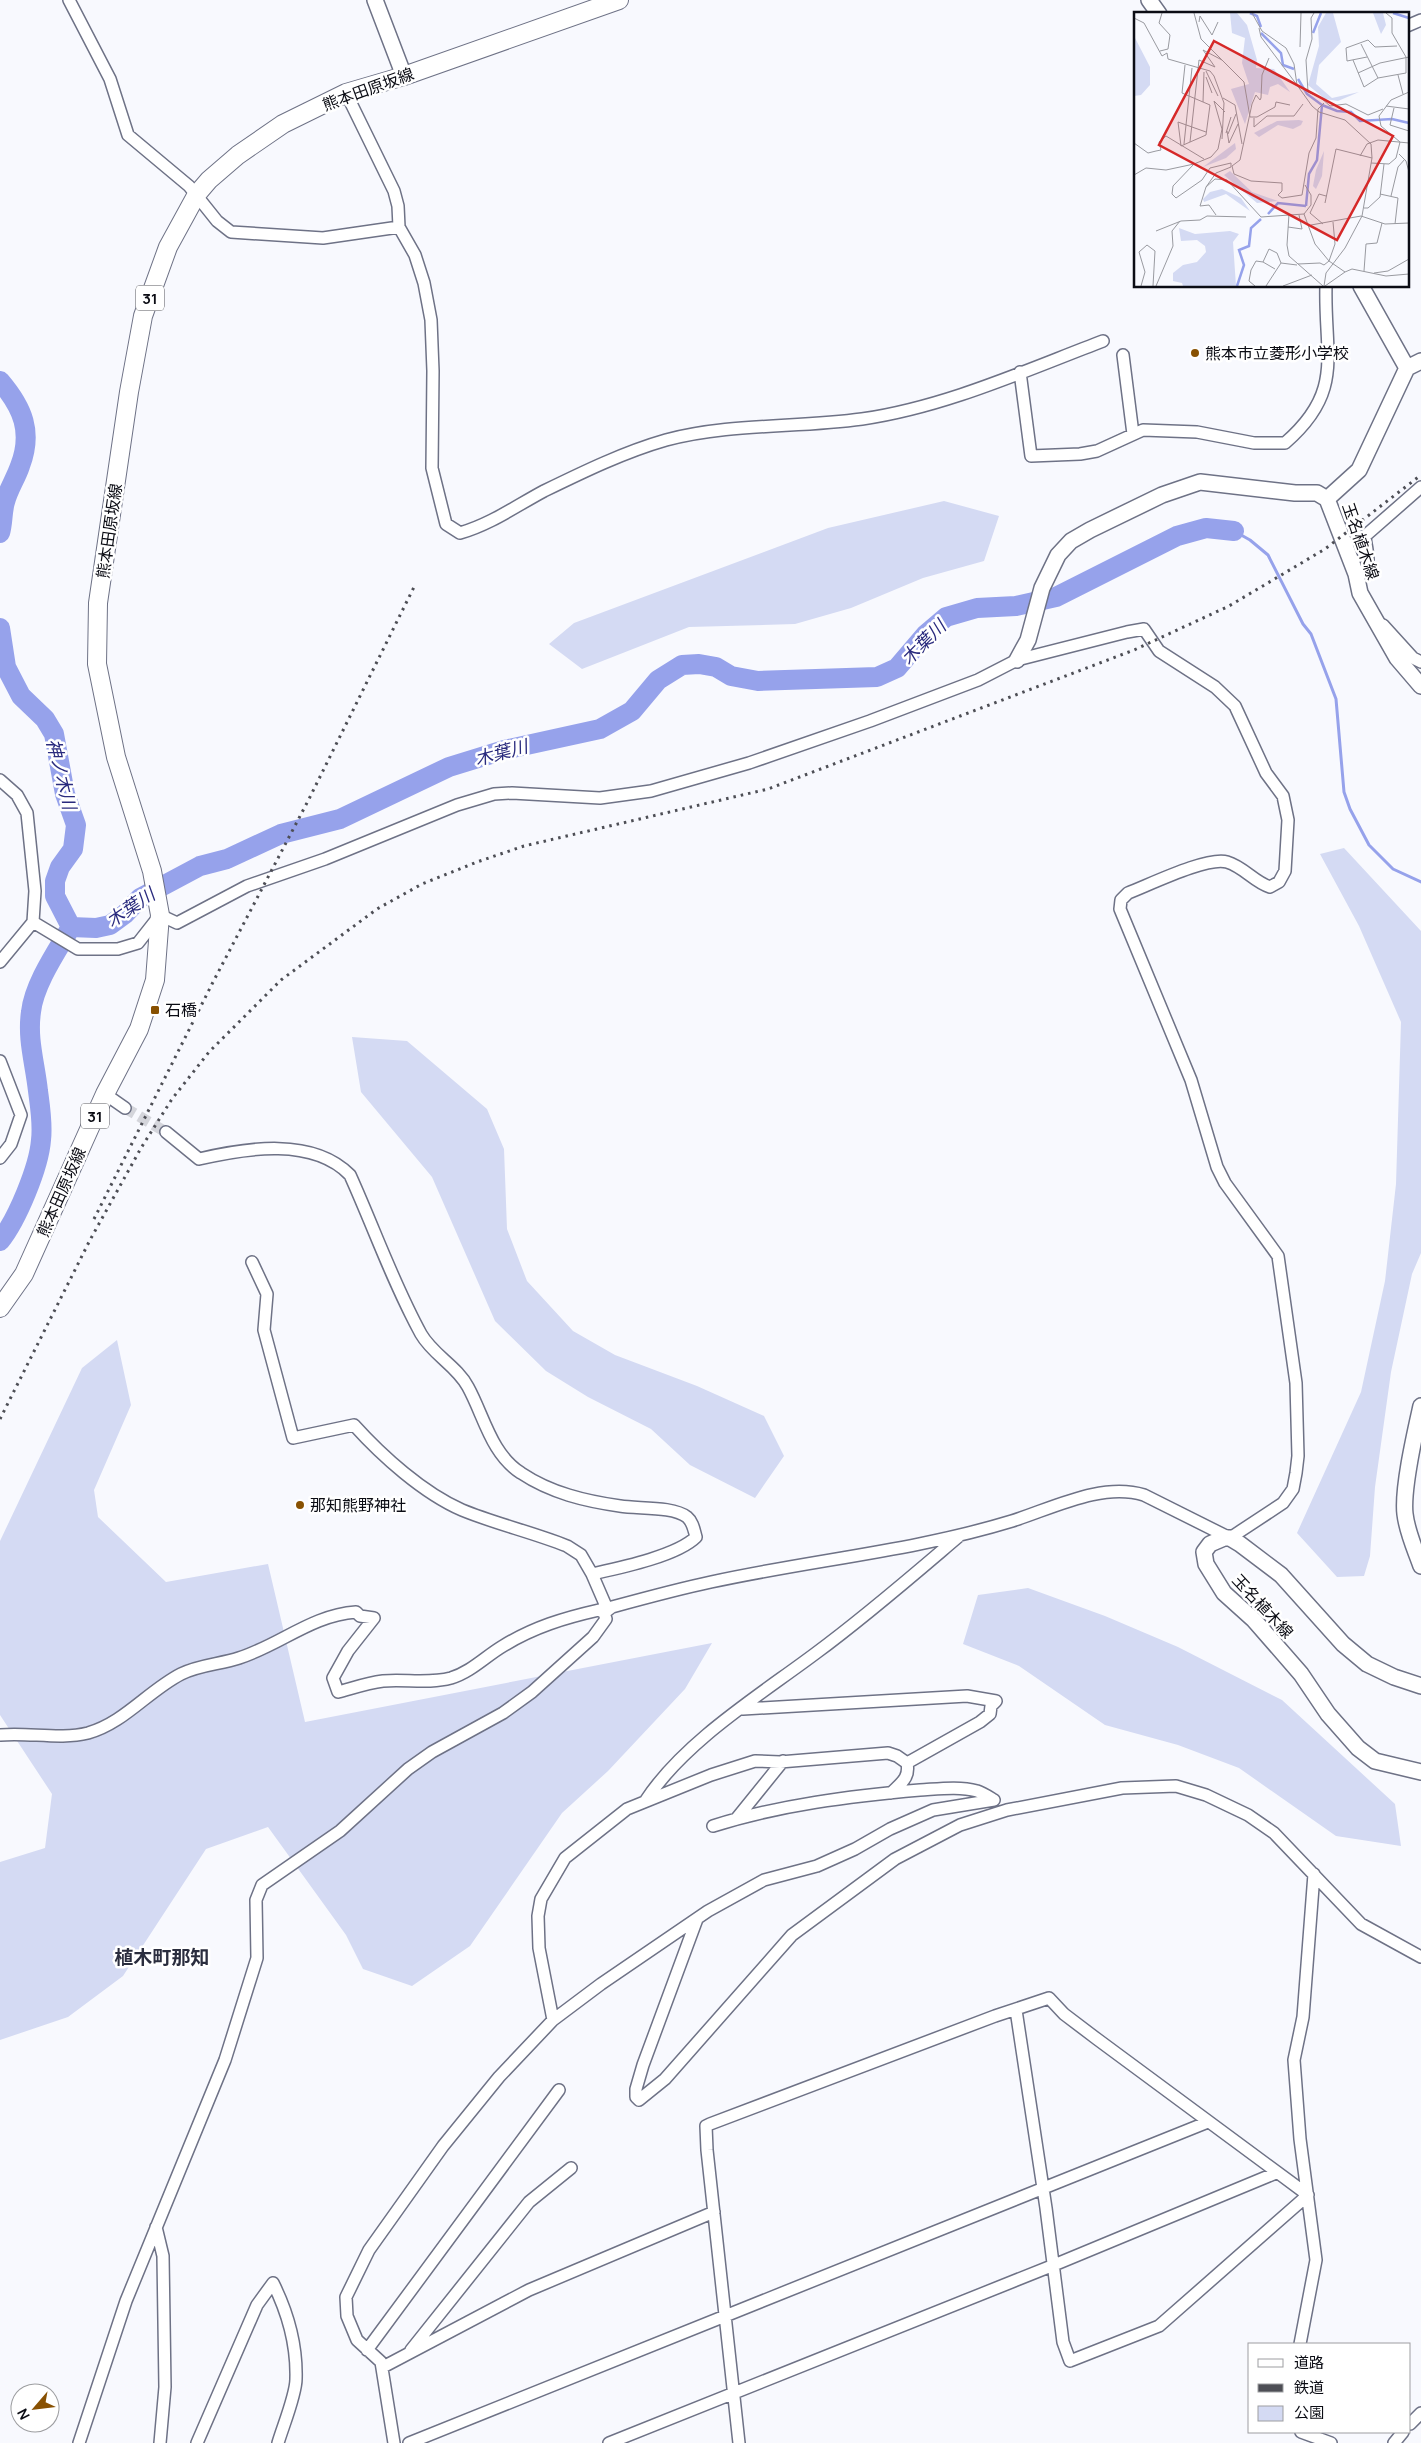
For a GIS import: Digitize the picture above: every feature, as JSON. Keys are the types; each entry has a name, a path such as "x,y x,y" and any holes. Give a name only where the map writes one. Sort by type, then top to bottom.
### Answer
{"main road":[{"path":"375,0 404,76"},
{"name":"熊本田原坂線","path":"0,1308 24,1274 105,1094 139,1029 156,980 159,909 152,870 116,757 97,664 98,603 129,392 144,316 168,247 197,194 209,180 238,155 283,124 346,94 404,76 620,0"},
{"path":"1149,0 1158,12"},
{"path":"1362,288 1407,368 1421,361"},
{"name":"玉名植木線","path":"1407,368 1359,470 1327,499 1357,576 1360,592 1397,658 1421,686"},
{"path":"1017,660 1028,640 1042,588 1058,555 1071,541 1090,530 1162,495 1200,482 1295,493 1318,493 1327,499"},
{"path":"1421,1406 1404,1513 1409,1536 1421,1566"},
{"name":"玉名植木線","path":"1421,1686 1394,1677 1367,1664 1343,1644 1281,1575 1230,1538 1224,1538 1210,1544 1204,1552 1206,1564 1224,1593 1254,1620 1301,1674 1328,1714 1358,1748 1374,1761 1421,1772"}],"street":[{"path":"69,0 110,79 128,135 197,194 217,220 231,232 323,238 399,227"},
{"path":"1408,26 1421,20"},
{"path":"346,94 394,191 398,206 399,227 415,255 424,283 431,320 433,371 432,468 446,524 460,533 500,518 543,492 594,467 668,440 712,430 862,419 915,408 953,398 1103,341"},
{"path":"1020,372 1031,456 1080,454 1098,451 1143,430 1197,432 1254,443 1285,443 1312,416 1320,402 1327,378 1329,356 1325,314 1326,288"},
{"path":"1123,355 1133,434"},
{"path":"1357,576 1364,573 1370,562 1365,536 1421,487"},
{"path":"1372,613 1413,658 1421,662"},
{"path":"33,922 78,949 118,948 138,943 159,909 177,923 247,886 325,859 457,804 494,794 512,793 600,798 651,791 749,763 978,680 1017,660 1127,632 1144,629 1159,651 1215,687 1235,706 1266,773 1283,796 1288,820 1285,871 1279,882 1270,887 1261,885 1226,861 1208,862 1128,893 1121,900 1120,909 1191,1080 1217,1168 1225,1183 1278,1256 1296,1383 1298,1456 1293,1489 1283,1503 1230,1538 1144,1495 1130,1491 1115,1491 1079,1499 960,1536 712,1581 612,1607 604,1613"},
{"path":"0,780 17,795 27,813 35,891 33,922 0,962"},
{"path":"0,1061 22,1115 11,1144 0,1158"},
{"path":"105,1094 125,1108"},
{"path":"166,1132 200,1159 234,1152 300,1151 342,1167 350,1175 387,1263 422,1334 432,1351 456,1371 468,1386 501,1455 520,1472 549,1488 578,1499 622,1507 668,1511 686,1516 694,1526 696,1537 691,1542 661,1555 592,1574"},
{"path":"79,2443 126,2302 216,2084 257,1958 256,1900 262,1885 340,1831 408,1769 432,1752 503,1713 532,1692 604,1625 606,1619 604,1613 605,1604 592,1574 581,1555 567,1546 460,1510 416,1482 377,1451 354,1425 293,1438 264,1330 267,1294 252,1262"},
{"path":"646,1800 657,1784 677,1762 725,1720 843,1633 960,1536"},
{"path":"0,1735 87,1733 124,1716 150,1692 182,1673 241,1658 310,1624 338,1613 356,1612 360,1616 374,1618 348,1652 333,1678 338,1692 383,1681 430,1681 452,1677 476,1665 502,1646 555,1620 599,1610 604,1613"},
{"path":"743,1708 968,1696 996,1701 991,1706 990,1714 980,1722 907,1763"},
{"path":"553,2020 539,1948 538,1916 541,1899 565,1858 627,1809 646,1800 755,1761 784,1761 888,1753 897,1756 907,1763 909,1771 905,1780 891,1793"},
{"path":"737,1818 784,1761"},
{"path":"697,1919 643,2065 636,2090 636,2097 639,2100 664,2079 792,1935 894,1859 960,1825 1007,1810 1122,1788 1176,1786 1206,1795 1248,1815 1274,1834 1361,1924 1421,1957"},
{"path":"713,1826 737,1818 820,1803 891,1793 963,1789 978,1791 1007,1810"},
{"path":"394,2443 383,2367 381,2362 357,2340 347,2316 346,2298 369,2250 443,2146 499,2076 553,2020 601,1984 697,1919 764,1880 817,1866 855,1850 890,1829 933,1810 994,1800"},
{"path":"1300,2343 1316,2260 1296,2102 1294,2060 1303,2017 1314,1874"},
{"path":"739,2443 706,2126 1049,1998 1064,2014 1308,2195"},
{"path":"1016,2010 1054,2265 1063,2342 1070,2361 1159,2326 1308,2195"},
{"path":"367,2350 559,2090"},
{"path":"409,2443 725,2314 1208,2122"},
{"path":"409,2354 529,2202 571,2168"},
{"path":"609,2443 1054,2265 1276,2173"},
{"path":"383,2367 529,2290 714,2212"},
{"path":"156,2227 163,2256 165,2387 160,2443"},
{"path":"197,2443 256,2305 273,2283 287,2312 295,2356 296,2380 278,2443"},
{"path":"1411,2423 1421,2413"},
{"path":"1303,2433 1331,2443"},
{"path":"1394,2443 1402,2433"}],"green space":[{"path":"944,501 999,516 984,561 923,578 851,608 795,624 689,627 582,669 549,644 574,623 828,528"},
{"path":"1344,848 1421,931 1421,1253 1412,1274 1391,1372 1375,1487 1370,1556 1364,1576 1337,1577 1297,1533 1361,1392 1385,1281 1396,1184 1401,1022 1359,926 1320,854"},
{"path":"352,1037 407,1041 487,1109 504,1149 507,1229 527,1281 573,1331 615,1355 697,1386 764,1416 784,1456 755,1498 690,1465 651,1429 588,1397 546,1371 495,1321 432,1177 361,1092"},
{"path":"117,1340 131,1405 94,1490 98,1517 166,1582 268,1564 305,1722 712,1643 685,1689 608,1771 562,1813 470,1946 412,1986 363,1969 346,1935 268,1827 206,1849 123,1976 68,2017 0,2040 0,1862 45,1848 52,1794 0,1715 0,1541 82,1368"},
{"path":"1028,1588 1105,1616 1178,1647 1282,1700 1395,1804 1401,1846 1336,1836 1239,1768 1178,1745 1105,1725 1019,1666 963,1644 978,1595"}],"waterway":[{"name":"神ノ木川","path":"0,381 20,411 26,442 20,466 5,502 0,533"},
{"name":"木葉川","path":"0,1241 7,1232 26,1193 36,1164 41,1140 41,1115 30,1032 33,1001 41,979 71,927 96,928 110,925 125,914 140,898 200,866 227,859 281,834 340,819 449,767 504,750 600,729 632,711 658,680 682,665 699,664 716,667 731,676 758,681 877,677 897,668 926,634 946,617 977,608 1016,606 1056,597 1177,536 1206,528 1234,531"},
{"path":"1234,531 1250,540 1268,555 1303,624 1311,634 1336,699 1344,792 1350,809 1369,845 1393,869 1421,882"},
{"name":"神ノ木川","path":"0,628 6,667 21,696 45,719 54,734 65,794 76,825 73,849 60,867 55,881 55,896 71,927"}],"tunnel":[{"path":"125,1108 166,1132"}],"railway":[{"path":"0,1419 90,1240 141,1148 172,1099 209,1052 281,980 377,909 422,884 524,846 768,789 1134,650 1229,606 1325,549 1421,475"},
{"path":"94,1219 212,984 309,799 415,585"}],"place":[{"name":"熊本市立菱形小学校","path":"1195,353"},
{"name":"石橋","path":"155,1010"},
{"name":"那知熊野神社","path":"300,1505"}],"district":[{"name":"植木町那知","path":"162,1957"}]}
